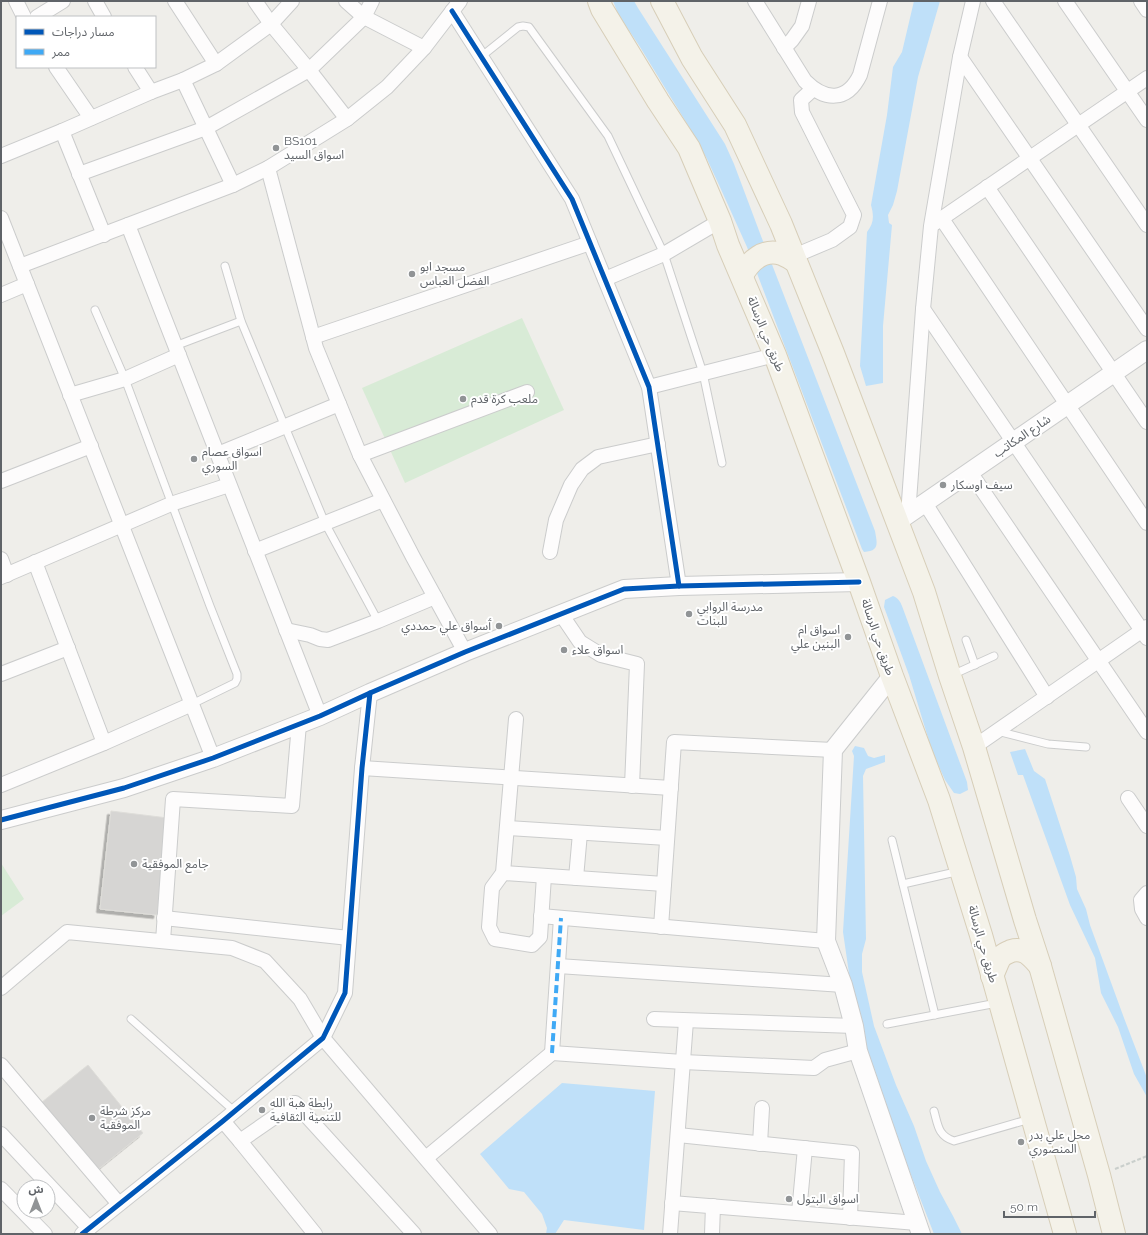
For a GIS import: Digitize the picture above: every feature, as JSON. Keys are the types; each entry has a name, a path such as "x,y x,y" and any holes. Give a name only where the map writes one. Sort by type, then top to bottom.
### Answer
{"main road":[{"name":"طريق حي الرسالة","path":"599,1 658,101 689,148 720,221 739,259 939,800 1000,1003 1065,1234"},
{"path":"662,1 692,58 735,125 785,247 833,353 902,518 950,676 974,747 1040,966 1114,1234"},
{"path":"739,259 768,242 785,247"},
{"path":"980,935 998,942 1014,940 1020,936 1025,929 1025,920"},
{"path":"992,976 1001,957 1016,950 1024,950 1031,955 1040,966"}],"street":[{"path":"16,1 24,16"},
{"path":"38,16 63,1"},
{"path":"94,1 103,16"},
{"path":"175,1 216,64"},
{"path":"255,1 271,24 309,70 346,119"},
{"path":"1,156 151,92 183,80 216,64 271,24 292,1"},
{"path":"346,1 364,17 424,48"},
{"path":"79,174 206,128 309,70 364,17 372,1"},
{"path":"755,1 805,81 813,89 832,96 840,95 855,85 860,75 880,1"},
{"path":"784,48 802,26 809,1"},
{"path":"902,518 923,309 960,57 973,1"},
{"path":"993,1 1147,225"},
{"path":"1065,1 1147,120"},
{"path":"1141,1 1147,10"},
{"path":"20,266 233,185 268,168 346,119 387,87 424,48 456,6 482,56 572,199 649,387 679,586"},
{"path":"960,57 1147,329"},
{"path":"57,68 91,118"},
{"path":"136,68 151,92"},
{"path":"936,222 1147,78"},
{"path":"183,80 233,185"},
{"path":"785,247 832,240 850,227 854,215 802,112 801,100 813,89"},
{"path":"62,131 104,235"},
{"path":"268,168 316,348 360,455 465,652"},
{"path":"988,187 1147,422"},
{"path":"1,218 214,758"},
{"path":"605,279 664,254 720,221"},
{"path":"936,222 1067,405 1147,523"},
{"path":"128,225 320,716"},
{"path":"313,337 590,243"},
{"path":"1,295 27,284"},
{"path":"923,309 1145,632 1099,661 974,747"},
{"path":"70,395 125,379 177,350"},
{"name":"شارع المكاتب","path":"902,518 1147,350"},
{"path":"649,387 775,355"},
{"path":"360,455 527,392"},
{"path":"218,454 339,404"},
{"path":"550,552 556,520 571,485 582,469 598,457 658,444"},
{"path":"1,481 91,446"},
{"path":"970,472 1147,732"},
{"path":"1,559 4,576 171,504 229,485"},
{"path":"255,551 383,500"},
{"path":"925,503 1047,697"},
{"path":"35,562 104,743"},
{"path":"1,820 124,788 214,758 320,716 465,652 624,589 679,586 859,582"},
{"path":"286,630 328,640 435,597"},
{"path":"561,614 580,642 601,655 637,664 632,786"},
{"path":"1,674 68,648"},
{"path":"672,1203 850,1218 919,1229 858,1051 854,1026 843,985 826,941 833,750 892,676"},
{"path":"1,1134 86,1231 223,1121 323,1038 345,993 362,768 370,693"},
{"path":"1,785 104,743 192,704"},
{"path":"516,719 503,873 492,888 489,927 495,939 532,944 540,937 544,876"},
{"path":"163,941 173,799 292,806 299,724"},
{"path":"661,927 674,742 833,750"},
{"path":"362,768 671,788"},
{"path":"1128,798 1147,826"},
{"path":"507,828 667,838"},
{"path":"576,878 580,832"},
{"path":"503,873 664,884"},
{"path":"1147,893 1141,900 1142,909 1147,918"},
{"path":"541,916 826,941"},
{"path":"164,918 349,938"},
{"path":"552,1053 561,918"},
{"path":"1,988 67,932 232,948 265,961 300,999 323,1038 490,1234"},
{"path":"558,966 843,985"},
{"path":"654,1019 854,1026"},
{"path":"670,1234 686,1021"},
{"path":"426,1158 552,1053 683,1062 814,1068 825,1060 858,1051"},
{"path":"1,1065 119,1204"},
{"path":"240,1141 295,1103 414,1234"},
{"path":"760,1144 762,1108"},
{"path":"223,1121 315,1234"},
{"path":"678,1135 852,1153 850,1218"},
{"path":"799,1213 805,1148"},
{"path":"1,1189 45,1234"},
{"path":"712,1234 713,1206"}],"lane":[{"path":"482,56 518,27 529,27 608,136 664,254 703,373 722,463"},
{"path":"225,266 241,321 325,523 378,621"},
{"path":"95,310 125,379 171,504 237,674 235,683 192,704"},
{"path":"177,350 241,321"},
{"path":"966,640 975,665"},
{"path":"950,676 994,656"},
{"path":"996,731 1048,744 1086,747"},
{"path":"892,840 935,1015"},
{"path":"903,884 961,871"},
{"path":"887,1024 1000,1003"},
{"path":"131,1019 234,1112"},
{"path":"934,1111 941,1133 947,1139 954,1141 1032,1118"}],"path":[{"path":"1098,1175 1147,1156"}],"green space":[{"name":"ملعب كرة قدم","path":"522,318 564,410 405,483 362,388"},
{"path":"1,863 24,899 1,916"}],"water":[{"path":"613,1 634,1 725,144 875,531 877,543 873,550 864,552 862,549 747,247 707,159 640,47 618,14"},
{"path":"914,1 940,1 918,77 897,191 888,215 889,223 892,225 883,326 883,383 866,386 860,366 867,232 873,219 871,205 887,115 893,67 902,52"},
{"path":"893,596 899,600 902,606 967,782 968,790 960,794 954,793 945,780 932,751 909,675 884,607 885,600"},
{"path":"855,746 864,748 868,756 874,758 885,755 885,762 866,769 863,776 866,939 862,954 862,972 874,1026 896,1085 914,1126 926,1161 962,1234 934,1234 869,1067 852,994 843,932 854,756 852,751"},
{"path":"1025,749 1034,771 1045,779 1070,856 1076,877 1077,889 1086,909 1090,925 1147,1078 1147,1097 1134,1074 1118,1027 1101,993 1095,958 1070,905 1023,775 1018,775 1010,752"},
{"path":"562,1083 655,1091 644,1230 564,1220 555,1234 546,1234 547,1228 542,1214 524,1192 509,1189 480,1154"}],"building":[{"name":"جامع الموفقية","path":"111,811 168,818 157,915 100,909"},
{"name":"مركز شرطة الموفقية","path":"88,1065 143,1133 96,1171 41,1103"}],"marked path":[{"path":"552,1053 561,918"}],"cycle path":[{"path":"452,11 572,199 649,387 679,586"},
{"path":"1,820 124,788 213,758 320,716 465,652 624,589 679,586 859,582"},
{"path":"82,1234 223,1121 323,1038 345,993 362,768 370,693"}],"place":[{"name":"BS101 اسواق السيد","path":"276,148"},
{"name":"مسجد ابو الفضل العباس","path":"412,274"},
{"name":"ملعب كرة قدم","path":"463,399"},
{"name":"اسواق عصام السوري","path":"194,459"},
{"name":"سيف اوسكار","path":"943,485"},
{"name":"مدرسة الروابي للبنات","path":"689,614"},
{"name":"ٲسواق علي حمددي","path":"499,626"},
{"name":"اسواق ام البنين علي","path":"848,637"},
{"name":"اسواق علاء","path":"564,650"},
{"name":"جامع الموفقية","path":"134,864"},
{"name":"رابطة هبة الله للتنمية الثقافية","path":"262,1110"},
{"name":"مركز شرطة الموفقية","path":"92,1118"},
{"name":"محل علي بدر المنصوري","path":"1021,1142"},
{"name":"اسواق البتول","path":"789,1199"}]}
